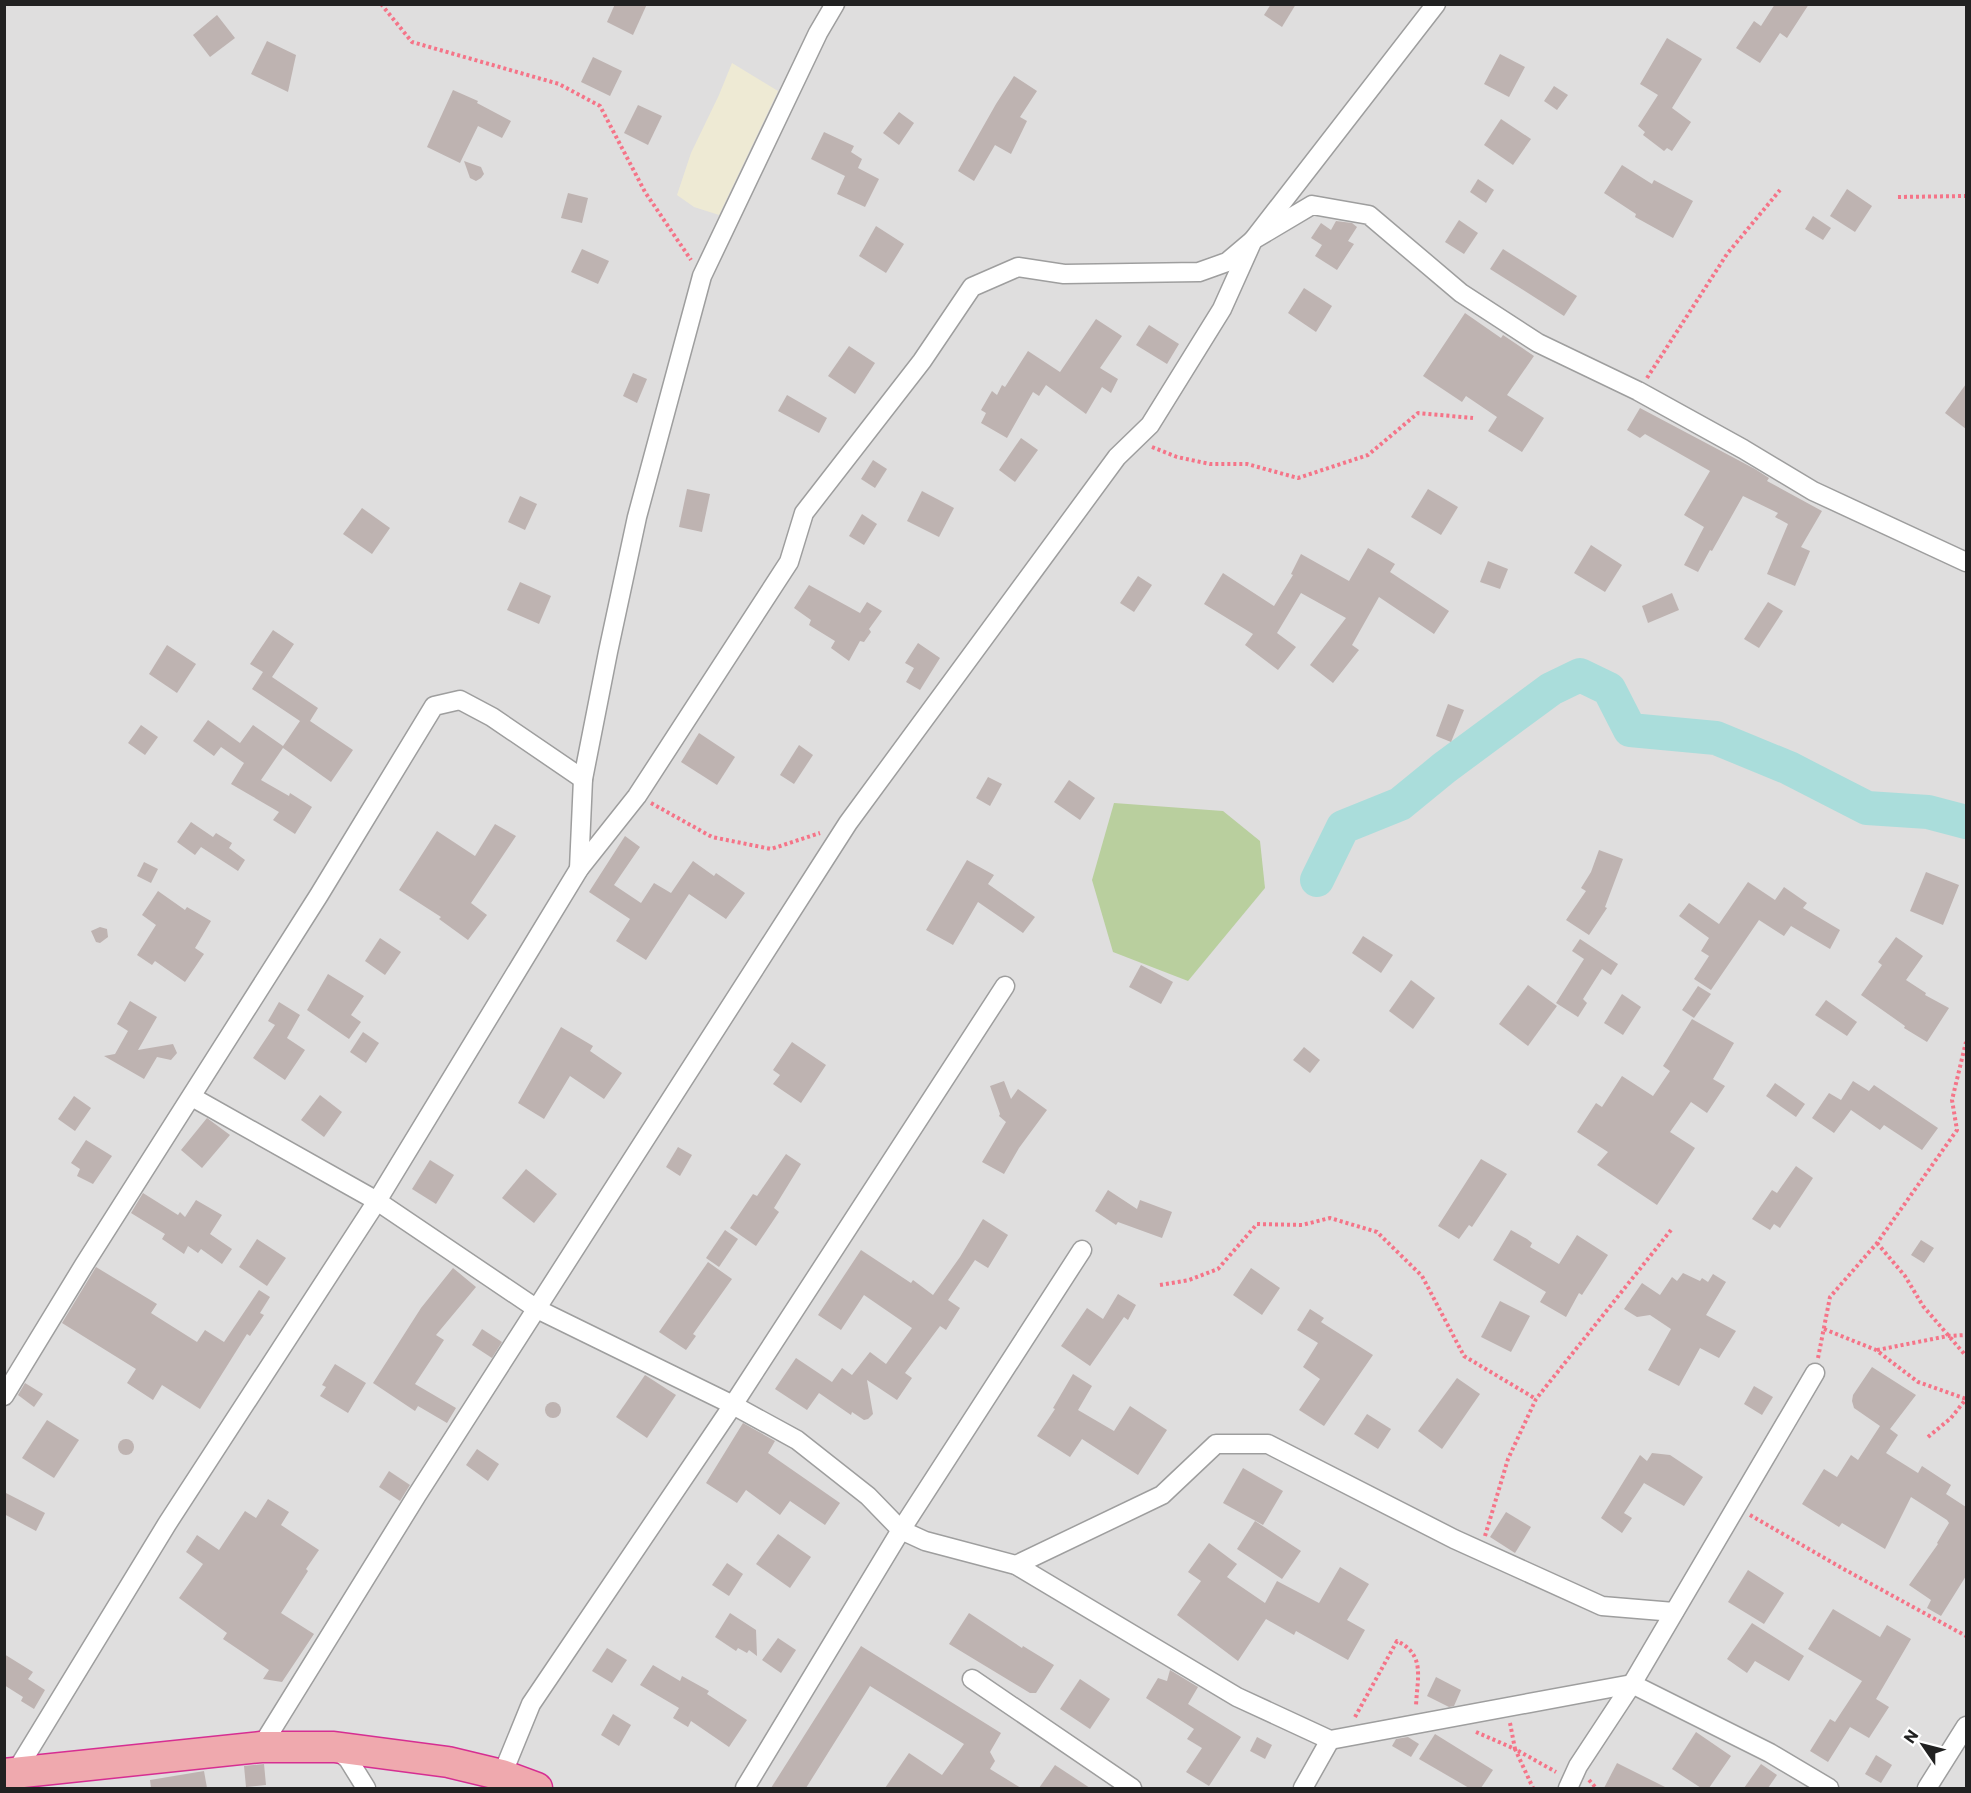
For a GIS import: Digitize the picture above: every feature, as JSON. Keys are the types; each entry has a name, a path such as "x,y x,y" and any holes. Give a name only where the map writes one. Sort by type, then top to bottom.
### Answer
{"highway":[{"path":"11,1779 261,1747 334,1747 448,1762 537,1788"}],"street":[{"path":"579,869 584,779 637,517 702,276 818,33 835,4"},
{"path":"261,1747 417,1496 849,823 1117,457 1150,426 1222,309 1253,240 1436,4"},
{"path":"11,1779 167,1524 377,1201 579,869 638,796 789,562 804,513 922,361 972,287 1018,267 1064,274 1198,272 1227,262 1253,240 1312,205 1369,215 1461,292 1538,343 1638,391 1813,491 1966,562"},
{"path":"4,1396 84,1265 320,895 434,706 460,700 492,717 584,779"},
{"path":"502,1776 531,1704 733,1405 1005,986"},
{"path":"192,1097 377,1201 537,1309 733,1405 796,1440 868,1496 901,1530 925,1541 1016,1565 1237,1697 1338,1739 1632,1684 1770,1753 1829,1788"},
{"path":"745,1788 901,1530 1082,1250"},
{"path":"1570,1785 1578,1766 1632,1684 1815,1372"},
{"path":"1016,1565 1162,1495 1216,1444 1268,1444 1481,1551 1602,1606 1674,1612"},
{"path":"972,1679 1132,1788"},
{"path":"1927,1788 1966,1726"},
{"path":"1303,1788 1338,1739"},
{"path":"334,1747 348,1759 366,1788"}],"path":[{"path":"381,4 412,42 560,84 600,106 645,192 702,276"},
{"path":"1638,391 1726,254 1780,190"},
{"path":"1898,197 1966,196"},
{"path":"1117,457 1153,447 1177,457 1210,464 1247,464 1298,478 1368,454 1418,413 1473,418"},
{"path":"638,796 712,837 771,849 849,823"},
{"path":"1815,1372 1830,1297 1877,1243 1957,1130 1953,1100 1966,1042"},
{"path":"1160,1286 1189,1280 1218,1269 1257,1224 1302,1224 1330,1218 1359,1226 1377,1232 1422,1276 1464,1356 1536,1399"},
{"path":"1481,1551 1508,1459 1536,1399 1671,1230"},
{"path":"1877,1243 1905,1276 1923,1306 1966,1356"},
{"path":"1824,1329 1876,1350 1918,1382 1966,1399 1951,1418 1928,1437"},
{"path":"1876,1350 1948,1335 1966,1335"},
{"path":"1736,1507 1840,1568 1966,1636"},
{"path":"1338,1739 1362,1703 1397,1641 1409,1647 1418,1662 1416,1724"},
{"path":"1507,1707 1515,1749 1533,1788"},
{"path":"1444,1719 1515,1749 1570,1785"}],"shaded area":[{"path":"5,5 1966,5 1966,1788 5,1788"},
{"path":"732,63 778,91 719,215 694,207 677,195 691,153"}],"green space":[{"path":"1114,803 1223,811 1260,841 1265,888 1188,981 1113,952 1092,880"}],"building":[{"path":"615,4 647,4 633,35 607,22"},
{"path":"1271,4 1296,4 1282,27 1264,15"},
{"path":"1775,4 1809,4 1787,38 1780,33 1760,63 1736,48 1754,21 1761,26"},
{"path":"217,15 235,38 210,57 193,35"},
{"path":"1667,38 1702,59 1672,108 1691,122 1672,151 1667,148 1664,151 1643,135 1645,132 1638,126 1658,95 1640,84"},
{"path":"267,41 296,55 288,92 251,74"},
{"path":"1500,54 1525,67 1509,97 1484,84"},
{"path":"593,57 622,71 610,96 581,82"},
{"path":"1014,76 1037,91 1020,117 1027,121 1011,154 995,145 974,181 958,171"},
{"path":"1554,86 1568,95 1557,110 1544,101"},
{"path":"453,90 478,101 477,103 511,121 502,138 478,126 460,163 427,147"},
{"path":"638,105 662,116 648,145 624,133"},
{"path":"899,112 914,123 899,145 883,133"},
{"path":"1501,119 1531,139 1513,165 1484,145"},
{"path":"824,132 854,146 851,152 862,159 858,168 879,179 865,207 837,194 845,176 811,159"},
{"path":"464,161 481,167 484,174 481,178 476,181 470,178"},
{"path":"1622,165 1652,184 1654,180 1693,201 1673,238 1635,217 1636,214 1604,193"},
{"path":"1478,179 1494,190 1486,203 1470,192"},
{"path":"1847,189 1872,206 1855,232 1830,216"},
{"path":"568,193 588,198 582,223 561,218"},
{"path":"1813,216 1831,228 1823,240 1805,229"},
{"path":"1459,220 1478,233 1464,254 1445,242"},
{"path":"1336,221 1352,223 1357,227 1348,241 1354,244 1337,270 1315,256 1322,245 1311,238 1321,223 1331,230"},
{"path":"876,226 904,244 886,273 859,256"},
{"path":"582,249 609,261 598,284 571,272"},
{"path":"1503,249 1577,296 1564,316 1490,269"},
{"path":"1304,288 1332,306 1316,332 1288,313"},
{"path":"1465,313 1501,338 1503,335 1534,356 1507,395 1544,418 1522,452 1488,431 1497,417 1466,396 1462,402 1423,376"},
{"path":"1096,319 1122,336 1100,368 1118,379 1111,393 1102,387 1086,414 1046,385 1039,396 1033,392 1007,438 981,423 986,413 981,410 992,391 997,395 1002,385 1005,387 1028,351 1060,372"},
{"path":"1149,325 1179,344 1167,364 1136,345"},
{"path":"849,346 875,363 855,394 828,376"},
{"path":"633,373 647,379 637,403 623,396"},
{"path":"1966,384 1966,429 1945,413"},
{"path":"787,395 827,418 819,433 778,411"},
{"path":"1640,408 1755,469 1769,478 1767,481 1822,511 1801,547 1810,551 1795,586 1767,574 1788,524 1775,517 1778,513 1743,496 1698,572 1684,565 1704,527 1684,515 1710,471 1645,434 1640,438 1627,430"},
{"path":"1021,438 1038,450 1015,482 999,470"},
{"path":"873,460 887,469 875,488 861,479"},
{"path":"687,489 710,494 702,532 679,527"},
{"path":"1428,489 1458,507 1441,535 1411,517"},
{"path":"922,491 954,508 939,537 907,521"},
{"path":"520,496 537,504 525,530 508,522"},
{"path":"362,508 390,528 372,554 343,534"},
{"path":"862,514 877,524 864,545 849,536"},
{"path":"1591,545 1622,565 1605,592 1574,573"},
{"path":"1368,548 1395,564 1390,572 1449,611 1434,634 1379,597 1352,645 1359,650 1333,683 1310,665 1346,618 1301,593 1277,633 1296,647 1278,670 1245,645 1253,634 1204,604 1223,573 1274,606 1293,575 1291,574 1301,554 1349,581"},
{"path":"1488,561 1508,569 1500,589 1480,582"},
{"path":"1138,576 1152,585 1134,612 1120,603"},
{"path":"520,582 551,596 539,624 507,610"},
{"path":"809,585 860,613 867,602 882,611 869,629 871,632 864,642 860,641 849,661 831,648 835,641 809,625 811,620 794,608"},
{"path":"1672,593 1679,610 1648,623 1642,606"},
{"path":"1768,602 1783,611 1759,648 1744,639"},
{"path":"273,630 294,644 272,677 318,708 310,721 353,750 331,782 283,748 261,780 289,796 290,793 312,807 295,834 273,820 279,812 231,784 244,763 221,747 214,756 193,741 208,720 240,743 253,725 283,746 300,721 252,689 263,672 250,664"},
{"path":"918,643 940,658 920,690 906,682 914,668 905,663"},
{"path":"167,645 196,664 177,693 149,674"},
{"path":"1448,704 1464,710 1451,742 1436,736"},
{"path":"141,725 158,737 145,755 128,743"},
{"path":"699,733 735,757 717,785 681,762"},
{"path":"799,745 813,755 794,784 780,775"},
{"path":"988,777 1002,784 990,806 976,798"},
{"path":"1069,780 1095,798 1080,820 1054,802"},
{"path":"191,822 213,837 216,833 232,843 229,848 245,860 238,871 201,847 195,855 177,842"},
{"path":"495,824 516,836 471,903 487,915 468,940 439,919 441,917 399,890 437,831 475,856"},
{"path":"625,836 640,847 614,885 641,903 654,883 671,893 693,861 714,876 716,873 745,893 726,919 689,894 646,960 616,941 630,919 589,892"},
{"path":"1599,850 1623,859 1605,907 1607,908 1589,935 1566,920 1586,891 1581,888 1591,872"},
{"path":"967,860 994,875 988,884 1035,917 1023,933 978,902 953,945 926,930"},
{"path":"144,862 158,869 151,883 137,876"},
{"path":"1926,872 1959,885 1943,925 1910,911"},
{"path":"1748,882 1775,900 1784,887 1807,903 1803,908 1840,930 1830,949 1791,926 1784,936 1759,920 1711,990 1694,979 1709,956 1701,951 1709,938 1679,916 1689,903 1719,924"},
{"path":"158,891 185,910 187,907 211,921 195,948 204,954 185,982 155,961 152,965 137,955 156,925 142,915"},
{"path":"100,927 107,929 108,937 100,943 96,942 91,931"},
{"path":"1363,936 1393,955 1381,973 1352,953"},
{"path":"1896,937 1923,956 1906,980 1926,993 1925,995 1949,1008 1927,1042 1904,1028 1905,1026 1861,995 1882,965 1878,962"},
{"path":"380,938 401,952 385,975 365,961"},
{"path":"1580,939 1618,964 1611,975 1602,969 1583,999 1587,1003 1578,1017 1556,1003 1584,959 1572,951"},
{"path":"1141,965 1173,982 1161,1004 1129,987"},
{"path":"328,974 364,996 351,1015 361,1022 349,1039 307,1010"},
{"path":"1411,980 1435,998 1413,1029 1389,1011"},
{"path":"1528,985 1557,1006 1528,1046 1499,1024"},
{"path":"1698,986 1711,994 1694,1018 1682,1010"},
{"path":"1622,994 1641,1007 1623,1035 1604,1023"},
{"path":"1826,1000 1857,1022 1847,1036 1815,1015"},
{"path":"130,1001 157,1017 138,1050 173,1044 177,1053 171,1060 157,1057 144,1079 104,1056 115,1054 128,1031 117,1024"},
{"path":"279,1002 300,1015 287,1038 305,1050 285,1080 253,1058 275,1025 268,1021"},
{"path":"1692,1019 1734,1043 1713,1079 1725,1086 1707,1113 1691,1102 1670,1132 1695,1148 1657,1205 1597,1165 1608,1152 1577,1132 1596,1103 1602,1107 1622,1076 1653,1096 1670,1071 1663,1066"},
{"path":"561,1027 593,1046 590,1051 622,1073 604,1099 570,1076 544,1119 518,1103"},
{"path":"363,1032 379,1043 366,1063 350,1052"},
{"path":"792,1042 826,1065 801,1103 773,1084 780,1075 773,1070"},
{"path":"1304,1047 1320,1060 1310,1073 1293,1060"},
{"path":"1004,1081 1011,1099 1018,1089 1047,1110 1019,1148 1004,1174 982,1162 1006,1122 999,1116 990,1086"},
{"path":"1853,1081 1869,1091 1874,1085 1938,1128 1922,1150 1884,1125 1880,1130 1851,1110 1834,1133 1812,1118 1829,1093 1841,1100"},
{"path":"1775,1083 1805,1104 1796,1117 1766,1096"},
{"path":"320,1095 342,1112 324,1137 301,1120"},
{"path":"74,1096 91,1108 75,1131 58,1119"},
{"path":"207,1118 230,1135 202,1168 181,1150"},
{"path":"86,1140 112,1156 93,1184 77,1176 80,1169 71,1163"},
{"path":"678,1147 692,1155 680,1176 666,1167"},
{"path":"786,1154 801,1164 774,1208 779,1212 756,1246 730,1228 753,1194 757,1196"},
{"path":"1481,1159 1507,1174 1472,1227 1469,1225 1459,1239 1438,1226"},
{"path":"430,1160 454,1175 436,1204 412,1189"},
{"path":"1796,1166 1813,1178 1780,1228 1774,1224 1770,1230 1752,1219 1772,1190 1777,1193"},
{"path":"526,1169 557,1194 534,1223 502,1198"},
{"path":"1108,1190 1137,1209 1140,1200 1172,1212 1162,1238 1118,1222 1116,1225 1095,1211"},
{"path":"143,1193 178,1215 180,1212 185,1217 196,1200 222,1215 210,1234 232,1249 222,1264 201,1249 198,1253 188,1246 184,1254 162,1239 165,1234 131,1213"},
{"path":"983,1219 1008,1235 988,1268 975,1260 948,1300 960,1308 946,1330 940,1326 905,1373 912,1378 897,1400 867,1380 873,1414 864,1420 852,1412 851,1415 819,1393 807,1410 775,1389 796,1358 832,1382 842,1368 852,1375 870,1352 886,1364 912,1328 864,1295 841,1330 818,1315 861,1250 911,1283 913,1280 933,1295"},
{"path":"725,1230 738,1239 719,1267 706,1258"},
{"path":"1511,1230 1532,1243 1530,1247 1559,1264 1577,1235 1608,1255 1582,1295 1579,1293 1566,1317 1540,1302 1546,1292 1493,1260"},
{"path":"257,1239 286,1258 267,1286 239,1267"},
{"path":"1921,1240 1934,1248 1924,1263 1911,1255"},
{"path":"708,1262 732,1279 693,1334 696,1336 686,1350 659,1332"},
{"path":"96,1267 157,1304 151,1313 197,1342 205,1330 224,1342 259,1290 270,1297 260,1313 264,1315 250,1336 247,1334 200,1409 162,1385 153,1400 127,1383 136,1369 62,1323"},
{"path":"453,1268 476,1287 436,1335 444,1340 415,1384 456,1408 447,1423 418,1406 415,1411 373,1383 421,1308"},
{"path":"1251,1268 1280,1288 1262,1315 1233,1295"},
{"path":"1683,1273 1708,1282 1713,1274 1726,1282 1706,1315 1736,1331 1719,1358 1700,1348 1679,1386 1648,1370 1671,1329 1650,1315 1637,1317 1624,1309 1642,1283 1660,1295 1672,1277 1677,1281"},
{"path":"1118,1294 1136,1305 1128,1320 1124,1317 1090,1366 1061,1346 1087,1308 1103,1319"},
{"path":"1500,1301 1530,1316 1511,1352 1481,1337"},
{"path":"1310,1309 1324,1318 1321,1322 1373,1355 1324,1426 1299,1410 1320,1379 1303,1367 1318,1343 1297,1330"},
{"path":"482,1329 502,1342 492,1358 472,1345"},
{"path":"335,1364 366,1383 348,1413 320,1396 326,1387 322,1385"},
{"path":"1872,1367 1916,1395 1890,1429 1898,1435 1886,1453 1918,1473 1922,1466 1951,1485 1946,1494 1966,1507 1966,1576 1941,1616 1927,1608 1931,1600 1909,1585 1938,1544 1949,1523 1947,1520 1911,1497 1885,1549 1842,1523 1839,1527 1802,1504 1824,1469 1837,1477 1851,1455 1858,1460 1880,1426 1854,1408 1852,1401 1853,1395"},
{"path":"1073,1374 1092,1386 1078,1410 1114,1431 1130,1406 1167,1430 1138,1475 1082,1439 1070,1457 1037,1436 1055,1409 1053,1408"},
{"path":"645,1375 676,1395 647,1438 616,1417"},
{"path":"1457,1378 1480,1394 1442,1449 1418,1431"},
{"path":"25,1383 43,1394 34,1407 18,1395"},
{"path":"1754,1386 1773,1397 1762,1415 1744,1404"},
{"path":"553,1402 561,1410 553,1418 545,1410"},
{"path":"1367,1414 1391,1429 1378,1449 1354,1434"},
{"path":"47,1420 79,1440 54,1478 22,1458"},
{"path":"743,1423 775,1441 768,1453 840,1503 825,1525 790,1501 780,1515 746,1490 737,1503 706,1483"},
{"path":"126,1439 134,1447 126,1455 118,1447"},
{"path":"477,1449 499,1464 488,1481 466,1465"},
{"path":"1652,1453 1670,1455 1703,1477 1684,1506 1644,1483 1624,1513 1632,1518 1622,1533 1601,1518 1640,1455 1647,1461"},
{"path":"1243,1468 1283,1491 1263,1525 1223,1503"},
{"path":"389,1471 410,1485 400,1501 379,1487"},
{"path":"4,1492 45,1513 36,1531 4,1514"},
{"path":"268,1499 289,1512 281,1525 319,1550 281,1613 314,1634 282,1682 263,1679 269,1670 223,1639 227,1633 179,1598 203,1564 186,1552 197,1535 219,1550 245,1511 256,1518"},
{"path":"1506,1512 1531,1527 1515,1553 1490,1537"},
{"path":"1255,1521 1301,1551 1282,1579 1237,1549"},
{"path":"778,1534 811,1557 790,1588 756,1564"},
{"path":"1209,1543 1237,1564 1227,1577 1265,1603 1277,1581 1319,1603 1340,1567 1369,1584 1347,1620 1365,1630 1348,1660 1296,1631 1294,1635 1266,1619 1238,1661 1177,1615 1201,1581 1188,1572"},
{"path":"727,1563 743,1574 729,1596 712,1585"},
{"path":"1748,1570 1784,1593 1764,1624 1728,1602"},
{"path":"1833,1609 1880,1637 1887,1625 1911,1639 1876,1699 1889,1707 1869,1738 1850,1727 1828,1762 1810,1751 1830,1719 1835,1722 1862,1681 1808,1649"},
{"path":"730,1613 756,1630 757,1656 749,1650 747,1653 738,1648 736,1651 715,1637"},
{"path":"969,1613 1022,1648 1023,1646 1054,1665 1036,1693 1030,1693 949,1644"},
{"path":"1752,1623 1804,1656 1789,1681 1755,1661 1747,1673 1727,1659"},
{"path":"778,1638 796,1650 781,1673 762,1660"},
{"path":"861,1646 1001,1733 990,1752 995,1761 990,1769 1021,1788 885,1788 909,1753 942,1775 964,1744 870,1686 806,1788 771,1788"},
{"path":"607,1648 627,1660 612,1683 592,1671"},
{"path":"4,1654 33,1672 28,1679 45,1690 34,1709 21,1701 23,1697 4,1685"},
{"path":"653,1665 680,1681 682,1676 709,1691 707,1694 747,1720 729,1747 691,1721 688,1727 673,1718 679,1708 640,1685"},
{"path":"1170,1670 1198,1687 1188,1704 1241,1737 1209,1786 1186,1772 1202,1748 1187,1739 1194,1729 1146,1698 1158,1678 1167,1681"},
{"path":"1436,1677 1461,1690 1454,1706 1449,1707 1427,1696"},
{"path":"1080,1679 1110,1699 1090,1729 1060,1709"},
{"path":"613,1714 631,1725 619,1746 601,1735"},
{"path":"1696,1732 1731,1756 1709,1788 1701,1788 1672,1769"},
{"path":"1435,1734 1493,1770 1481,1788 1469,1788 1419,1759"},
{"path":"1257,1737 1272,1745 1265,1759 1250,1751"},
{"path":"1408,1737 1419,1744 1411,1757 1392,1746 1396,1739"},
{"path":"1876,1755 1892,1765 1881,1783 1865,1774"},
{"path":"1617,1763 1667,1788 1604,1788"},
{"path":"264,1764 266,1785 246,1787 244,1766"},
{"path":"1761,1764 1777,1775 1768,1788 1744,1788"},
{"path":"1055,1765 1090,1788 1039,1788"},
{"path":"204,1771 207,1788 151,1788 150,1780"}],"waterway":[{"path":"1317,880 1343,827 1400,804 1444,768 1551,689 1580,675 1609,689 1630,730 1716,738 1789,768 1867,808 1928,812 1966,822"}]}
